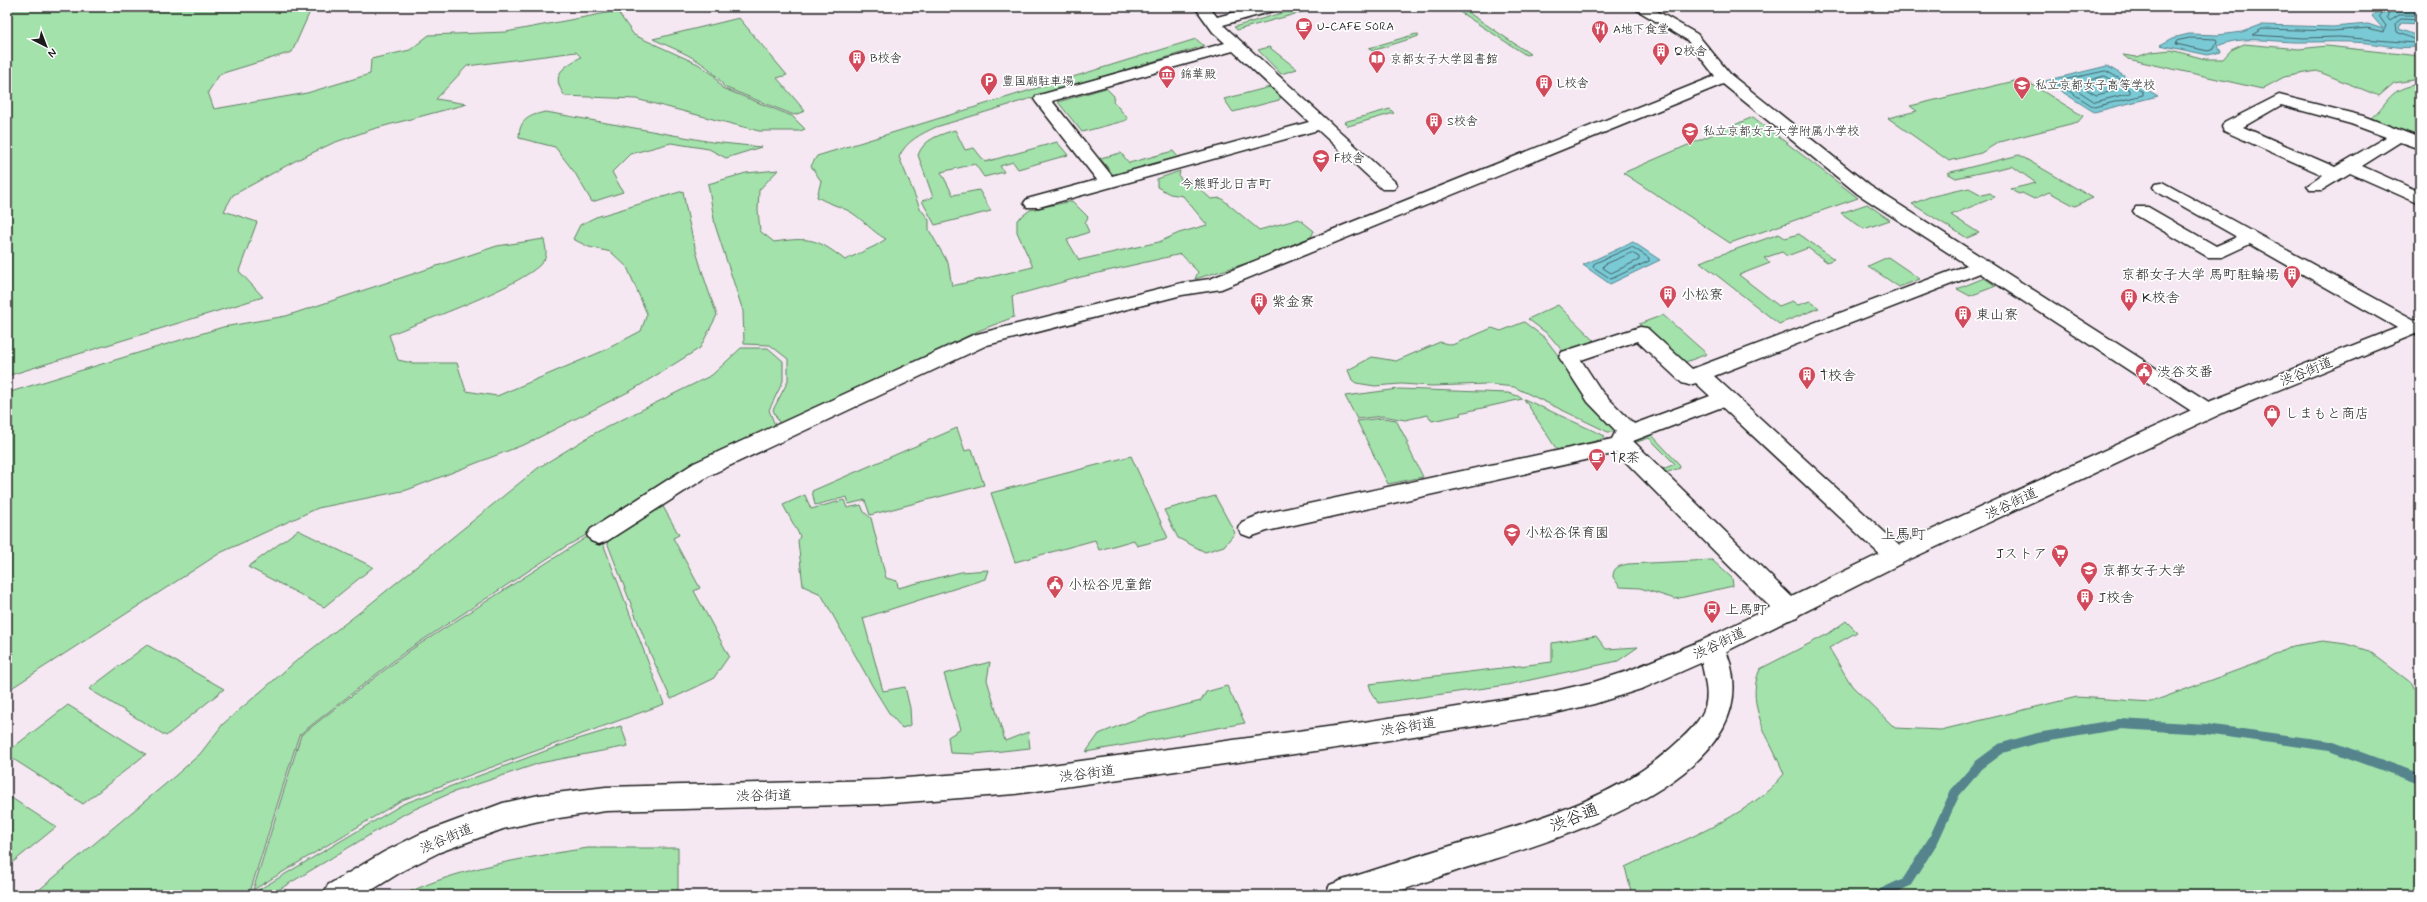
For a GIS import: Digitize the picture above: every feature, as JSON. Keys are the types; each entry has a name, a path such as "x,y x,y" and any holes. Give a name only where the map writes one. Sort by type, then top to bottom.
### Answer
{"street":[{"path":"1202,7 1213,23 1323,123 1388,185"},
{"path":"1213,23 1271,7"},
{"path":"1639,7 1692,37 1725,78 1864,190 1983,265 2207,411"},
{"path":"1108,183 1042,98 1236,45"},
{"path":"599,535 702,469 980,340 1182,290 1214,285 1725,78"},
{"path":"2420,144 2357,120 2279,100 2230,127 2420,199"},
{"path":"1033,203 1323,123"},
{"path":"2316,186 2399,136"},
{"path":"2162,187 2416,327"},
{"path":"2142,211 2215,253 2252,237"},
{"path":"1789,610 1626,439 1569,357 1640,333 1689,378 1983,265"},
{"name":"渋谷街道","path":"338,895 394,861 430,843 503,816 539,808 606,799 931,790 1015,782 1122,768 1551,703 1594,693 1635,680 1712,647 1896,556 2207,411 2416,327"},
{"path":"1699,374 1896,556"},
{"path":"1250,528 1262,523 1626,439 1726,398"},
{"name":"渋谷通","path":"1340,895 1579,817 1619,800 1646,784 1682,757 1701,737 1715,715 1720,692 1720,678 1712,647"}],"green space":[{"path":"7,7 117,7 120,11 142,7 312,7 292,52 220,74 208,92 214,109 307,93 370,74 371,59 410,50 429,35 506,32 617,11 634,35 698,64 714,75 722,88 792,116 805,129 800,131 759,131 636,99 565,96 558,82 559,77 564,68 581,57 576,52 467,66 436,99 467,104 373,129 333,143 295,161 233,195 224,211 257,222 239,271 263,297 7,376"},
{"path":"1302,7 1321,7 1237,30 1234,27"},
{"path":"1452,7 1460,7 1530,54 1526,55"},
{"path":"739,18 787,75 777,78 805,111 794,115 724,87 711,70 693,58 653,39"},
{"path":"1416,34 1419,36 1372,51 1369,48"},
{"path":"1196,39 1204,46 936,127 910,142 899,157 920,208 929,220 929,230 948,263 952,286 1033,267 1017,232 1017,220 1030,210 1072,201 1088,217 1085,223 1089,232 1067,240 1079,260 1159,242 1179,233 1207,225 1183,196 1170,194 1157,187 1157,179 1180,171 1179,176 1182,181 1190,180 1211,199 1221,198 1259,230 1299,219 1314,231 1311,237 1257,260 1195,279 1198,272 1181,254 1081,277 1012,296 1014,317 978,331 780,425 773,410 788,381 788,359 770,345 744,344 743,311 715,225 708,184 746,173 778,170 759,190 758,210 760,231 774,242 804,240 819,243 845,260 875,246 886,239 849,211 817,197 821,181 811,166 817,156"},
{"path":"2244,44 2299,49 2326,46 2420,56 2420,79 2394,83 2379,96 2317,71 2284,77 2262,89 2128,59 2123,55 2137,57 2151,52 2171,50 2205,59 2223,59 2231,50"},
{"path":"1269,47 1297,69 1281,74 1258,50"},
{"path":"2023,79 2083,116 2078,122 1999,142 1981,153 1949,161 1888,118 1917,111 1910,106"},
{"path":"2420,84 2420,138 2370,119 2395,93 2409,86"},
{"path":"1270,87 1281,97 1279,100 1233,112 1224,99"},
{"path":"1106,88 1114,96 1113,101 1128,119 1082,132 1058,102"},
{"path":"1390,109 1394,113 1348,126 1344,122"},
{"path":"546,112 712,142 761,147 726,158 709,149 671,143 630,154 612,172 623,192 592,202 575,173 555,147 519,138 521,126 526,119"},
{"path":"1753,117 1858,198 1730,243 1623,173"},
{"path":"955,130 965,150 974,148 985,162 1057,142 1068,155 1018,169 1013,162 1000,166 1004,172 984,177 975,164 941,172 953,195 979,190 991,211 935,225 922,201 933,197 918,155 928,141"},
{"path":"1173,151 1179,158 1114,176 1100,158 1121,153 1129,163"},
{"path":"2019,155 2093,198 2075,206 2049,192 2034,199 2022,193 2019,194 2011,189 2036,183 2012,166 1956,178 1947,173"},
{"path":"1969,188 1982,195 1990,193 1995,197 1951,215 1979,233 1967,238 1912,204 1929,197"},
{"path":"683,191 697,254 717,315 700,348 634,389 528,443 407,490 318,508 220,553 7,691 7,393 223,327 286,316 497,246 544,239 546,253 544,260 534,270 518,280 472,302 389,335 398,360 412,363 457,363 466,391 497,396 603,351 641,331 647,314 627,267 611,252 589,247 573,239 580,225 596,217"},
{"path":"1867,204 1890,220 1864,229 1841,213"},
{"path":"1779,234 1785,238 1799,234 1834,259 1827,262 1808,248 1787,256 1782,252 1764,258 1770,263 1739,275 1779,306 1792,301 1798,305 1810,301 1819,308 1779,324 1700,262"},
{"path":"1888,257 1920,279 1899,287 1868,266"},
{"path":"1984,278 1996,286 1970,296 1957,289"},
{"path":"1558,305 1597,343 1565,354 1549,335 1528,319"},
{"path":"1663,315 1707,354 1683,363 1639,324"},
{"path":"1524,322 1545,338 1616,432 1608,432 1514,387 1487,384 1432,386 1401,384 1375,386 1356,383 1352,380 1348,370 1372,357 1396,361 1440,342 1452,345 1492,328 1501,331"},
{"path":"741,348 768,348 783,361 783,381 769,410 776,428 565,547 406,651 299,735 249,895 33,895 200,754 223,724 295,662 364,609 538,468 595,433 712,375"},
{"path":"1399,389 1508,393 1522,399 1432,421 1428,415 1405,420 1383,416 1357,419 1345,396"},
{"path":"1524,399 1605,436 1600,440 1557,450"},
{"path":"1383,418 1396,420 1423,477 1388,484 1357,421"},
{"path":"957,428 965,451 972,449 984,485 870,515 865,500 849,504 847,497 815,505 812,491"},
{"path":"1650,433 1679,464 1680,468 1662,474 1658,471 1675,464 1649,438 1634,443 1634,439"},
{"path":"1131,456 1168,538 1137,546 1134,540 1099,550 1095,540 1015,562 991,493"},
{"path":"805,495 811,509 844,500 847,508 861,505 864,512 871,518 886,578 897,581 898,588 961,572 988,570 985,579 863,618 883,691 905,687 910,708 911,725 902,728 889,713 821,594 803,586 798,541 800,536 783,505"},
{"path":"1215,496 1235,533 1224,546 1205,552 1178,538 1164,510"},
{"path":"661,503 679,535 673,538 700,588 694,591 729,656 713,679 671,699 650,653 605,537"},
{"path":"298,530 373,567 324,607 248,567"},
{"path":"587,537 601,538 664,704 402,800 253,890 301,735 409,651"},
{"path":"1712,560 1732,578 1733,586 1675,599 1640,588 1620,587 1613,577 1615,569 1622,565"},
{"path":"1846,621 1857,632 1829,648 1852,686 1895,728 1941,730 2077,697 2151,702 2268,659 2293,646 2323,641 2346,644 2369,651 2410,682 2420,700 2420,895 1632,895 1625,867 1688,839 1731,816 1751,804 1769,790 1784,774 1766,736 1757,709 1755,696 1756,682 1760,669 1828,634"},
{"path":"1596,636 1606,649 1638,647 1618,661 1507,685 1379,703 1372,694 1369,684 1552,662 1552,643"},
{"path":"147,645 224,689 166,736 89,689"},
{"path":"990,662 987,680 1005,741 1028,732 1030,748 975,754 950,753 948,737 961,729 944,674"},
{"path":"1227,686 1245,723 1086,752 1099,734 1145,715 1201,701 1206,692"},
{"path":"68,705 146,754 83,804 7,755 7,752"},
{"path":"621,726 628,746 540,763 451,793 406,813 270,895 250,895 403,804 575,740"},
{"path":"7,795 56,827 7,867"},
{"path":"588,848 678,848 678,895 403,895 425,885 470,870 517,860"}],"water":[{"path":"2387,7 2420,9 2420,24 2401,23 2399,29 2420,37 2420,46 2400,47 2360,42 2238,40 2218,46 2221,52 2208,55 2160,45 2173,38 2189,34 2218,35 2242,32 2261,25 2333,27 2368,24 2383,29 2372,16 2378,10"},
{"path":"2107,66 2158,96 2094,112 2045,81"},
{"path":"1633,242 1660,260 1610,284 1583,265"}],"waterway":[{"path":"1879,895 1907,882 1934,839 1955,793 1979,765 2002,748 2038,738 2120,724 2206,729 2330,746 2420,779"}],"place":[{"name":"U-CAFE SORA","path":"1304,41"},
{"name":"A地下食堂","path":"1600,44"},
{"name":"Q校舎","path":"1661,66"},
{"name":"B校舎","path":"857,73"},
{"name":"京都女子大学図書館","path":"1377,74"},
{"name":"錦華殿","path":"1167,89"},
{"name":"豊国廟駐車場","path":"989,96"},
{"name":"L校舎","path":"1544,98"},
{"name":"私立京都女子高等学校","path":"2022,100"},
{"name":"S校舎","path":"1434,136"},
{"name":"私立京都女子大学附属小学校","path":"1690,146"},
{"name":"F校舎","path":"1321,173"},
{"name":"京都女子大学 馬町駐輪場","path":"2292,289"},
{"name":"小松寮","path":"1668,309"},
{"name":"K校舎","path":"2129,312"},
{"name":"紫金寮","path":"1259,316"},
{"name":"東山寮","path":"1963,329"},
{"name":"渋谷交番","path":"2144,386"},
{"name":"T校舎","path":"1807,390"},
{"name":"しまもと商店","path":"2272,428"},
{"name":"TR茶","path":"1597,472"},
{"name":"小松谷保育園","path":"1512,547"},
{"name":"Jストア","path":"2060,568"},
{"name":"京都女子大学","path":"2089,585"},
{"name":"小松谷児童館","path":"1055,599"},
{"name":"J校舎","path":"2085,612"},
{"name":"上馬町","path":"1712,624"}],"district":[{"name":"今熊野北日吉町","path":"1226,183"},
{"name":"上馬町","path":"1903,534"}]}
